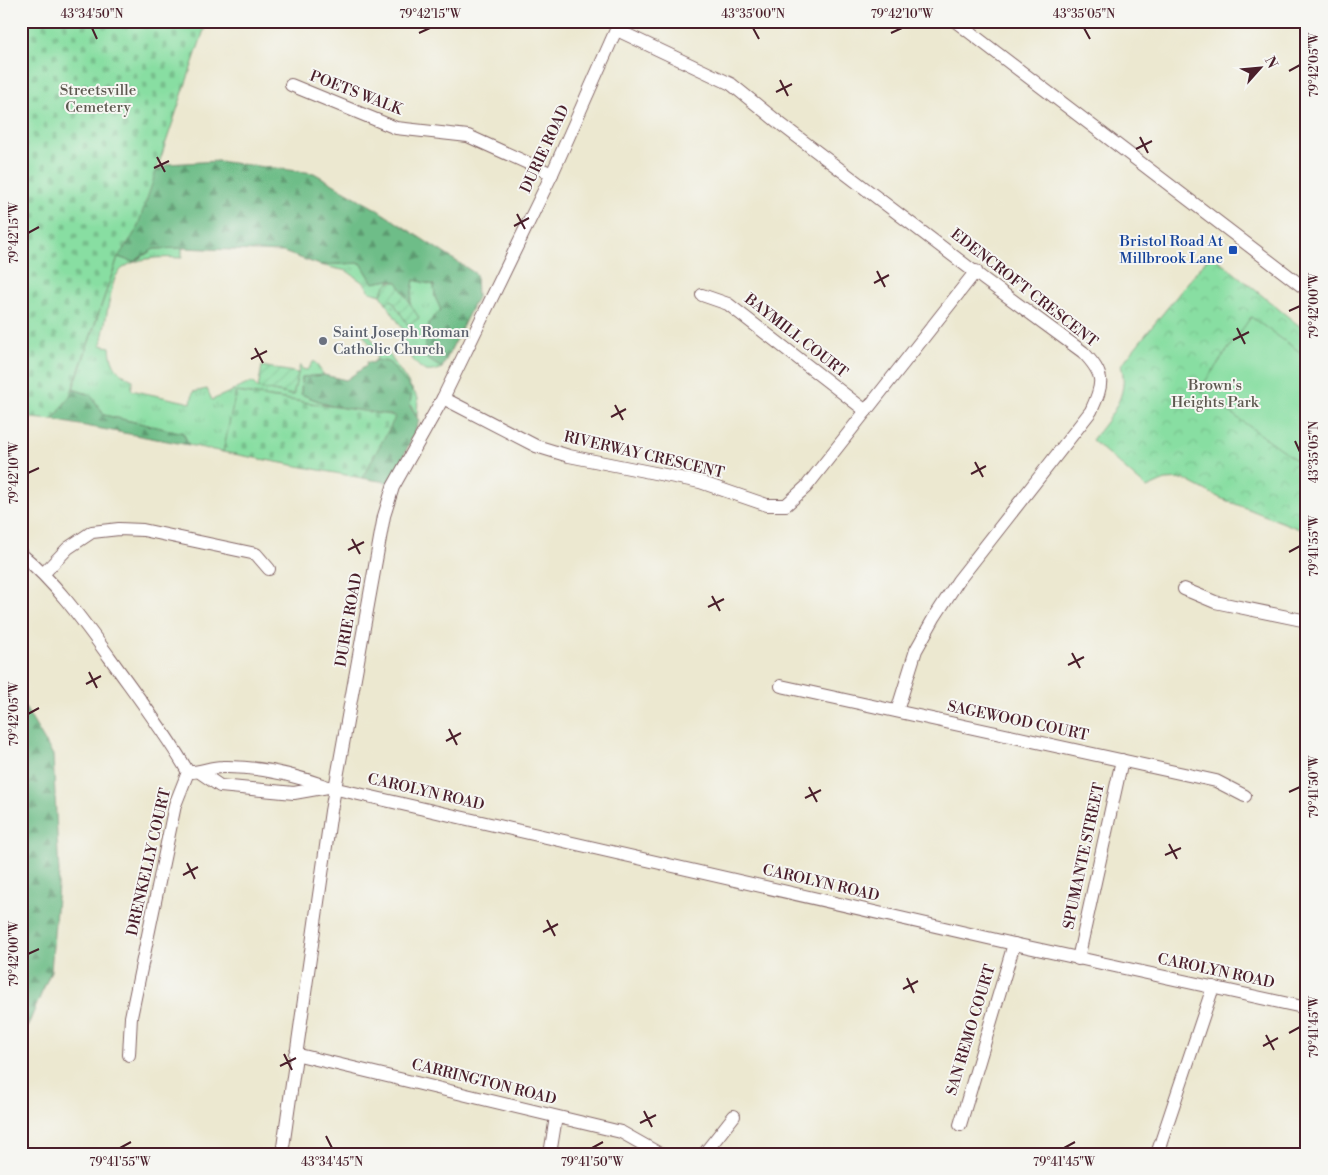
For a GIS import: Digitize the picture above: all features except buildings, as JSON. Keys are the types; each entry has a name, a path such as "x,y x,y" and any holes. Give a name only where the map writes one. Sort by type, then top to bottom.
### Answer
{"street":[{"path":"955,21 1307,290"},
{"name":"DURIE ROAD","path":"282,1154 332,787 384,516 393,487 443,398 552,174 619,25"},
{"name":"EDENCROFT CRESCENT","path":"619,25 731,84 778,122 1083,352 1097,366 1102,382 1091,411 958,581 916,650 897,710"},
{"name":"POETS WALK","path":"291,85 396,128 468,136 552,174"},
{"name":"RIVERWAY CRESCENT","path":"443,398 536,446 569,456 700,482 767,505 786,505 806,487 976,271"},
{"name":"BAYMILL COURT","path":"702,295 728,304 866,411"},
{"path":"44,573 68,548 92,532 119,529 143,530 256,554 269,569"},
{"name":"DRENKELLY COURT","path":"21,554 44,573 68,601 194,773 175,806 131,1017 129,1055"},
{"path":"1184,589 1215,602 1307,621"},
{"name":"SAGEWOOD COURT","path":"781,686 1216,781 1245,796"},
{"name":"SPUMANTE STREET","path":"1078,958 1122,760"},
{"name":"CAROLYN ROAD","path":"194,773 220,767 292,774 332,787 1014,944 1307,1008"},
{"name":"CAROLYN ROAD","path":"194,773 220,786 229,787 294,793 332,787"},
{"name":"SAN REMO COURT","path":"960,1125 1014,944"},
{"path":"1157,1154 1213,987"},
{"name":"CARRINGTON ROAD","path":"296,1054 621,1132 660,1154"},
{"path":"704,1154 734,1116"},
{"path":"550,1154 556,1117"}],"green space":[{"name":"Streetsville Cemetery","path":"21,21 207,21 136,231 118,257 70,396 53,420 21,417"},
{"path":"21,161 146,177 168,164 217,161 314,173 376,209 476,274 477,297 442,368 424,357 429,322 441,310 435,297 434,285 414,280 410,304 397,282 389,280 373,283 361,263 320,265 283,252 182,248 154,249 133,262 118,257 103,258"},
{"path":"182,248 182,258 155,258 137,261 121,269 114,281 101,345 110,347 113,363 119,371 133,380 131,390 191,403 193,392 207,389 212,400 252,382 258,388 293,395 300,365 302,369 307,370 314,361 324,375 302,377 301,394 331,406 237,392 223,452 189,445 183,433 104,415 91,395 73,389 118,257 133,262 154,249"},
{"name":"Brown's Heights Park","path":"1211,254 1307,332 1307,532 1220,498 1184,479 1165,480 1147,488 1092,440 1117,406 1121,396 1123,376 1121,365"},
{"path":"361,263 373,283 389,280 390,282 385,286 381,295 370,292 365,284 347,271 320,265"},
{"path":"414,280 434,285 435,297 441,310 424,357 442,368 434,371 422,369 409,354 404,341 404,331 386,303 392,299 408,324 419,318 410,304"},
{"path":"390,282 397,282 419,318 408,325 392,300 386,303 381,295 385,286"},
{"path":"1251,317 1307,357 1307,453 1300,463 1199,390"},
{"path":"365,328 380,352 387,351 418,398 417,417 389,362 376,360 377,355 370,350 371,346 361,331"},
{"path":"376,360 389,362 412,390 410,406 419,421 392,483 362,478 395,416 331,406 301,394 302,377 324,375 346,380 366,366 367,362 372,363"},
{"path":"262,366 298,373 293,395 258,388"},
{"path":"73,389 91,395 104,415 183,433 189,445 53,420"},
{"path":"236,392 396,416 362,478 223,452"},
{"path":"21,701 53,755 59,873 51,971 21,1042"}],"place":[{"name":"Bristol Road At Millbrook Lane","path":"1233,250"},
{"name":"Saint Joseph Roman Catholic Church","path":"323,341"}]}
